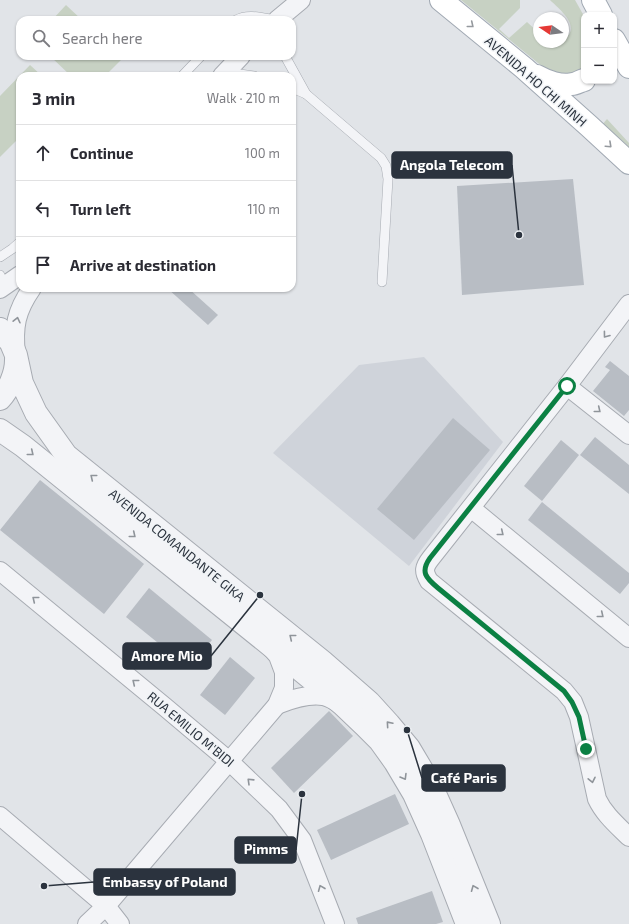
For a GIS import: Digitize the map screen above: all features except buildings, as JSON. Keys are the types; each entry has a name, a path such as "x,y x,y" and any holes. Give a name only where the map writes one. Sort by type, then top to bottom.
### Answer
{"main road":[{"name":"AVENIDA HO CHI MINH","path":"441,0 524,68 629,163"},
{"path":"617,45 629,67"},
{"path":"524,68 542,78 561,85 571,85 581,81"}],"street":[{"path":"279,16 292,0"},
{"path":"281,16 301,0"},
{"path":"225,72 237,60"},
{"path":"2,283 16,277"},
{"path":"0,399 14,375 16,364 15,325 19,311 29,292"},
{"path":"629,304 567,386 427,563 424,569 425,575 429,581 564,691 572,702 579,717 596,799 609,818 629,837"},
{"name":"AVENIDA COMANDANTE GIKA","path":"0,329 11,343 16,355 22,383 36,412 66,455 322,661 369,702 409,748 431,785 449,825 489,924"},
{"path":"567,386 629,435"},
{"name":"AVENIDA COMANDANTE GIKA","path":"0,430 23,446 342,704 380,741 395,762 414,794 432,834 467,924"},
{"path":"471,508 629,638"},
{"name":"RUA EMILIO M'BIDI","path":"0,571 229,761 279,809 302,840 335,924"},
{"path":"87,924 106,906 277,705 284,688 284,672 278,656 265,641"},
{"path":"277,705 294,698 308,696 324,696 342,704"},
{"path":"0,816 106,906 120,924"}],"lane":[{"path":"186,72 197,60"},
{"path":"287,60 294,72"},
{"path":"296,76 306,94"},
{"path":"296,90 306,94 381,158 386,166 388,179 382,282"},
{"path":"0,257 16,246"}],"shaded area":[{"path":"424,357 503,442 409,566 273,453 359,365"}],"green space":[{"path":"461,0 520,0 520,8 499,29 509,38 527,22 533,28 533,48 569,48 569,35 571,30 569,12 562,12 550,0 575,0 582,12 581,71 566,75 549,72"},
{"path":"66,5 78,16 56,16"},
{"path":"54,60 121,60 109,72 67,72"},
{"path":"30,65 38,72 23,72"},
{"path":"16,79 16,141 0,157 0,96"},
{"path":"607,119 629,143 629,151 602,125"}],"place":[{"name":"Angola Telecom","path":"519,235"},
{"name":"Amore Mio","path":"260,595"},
{"name":"Café Paris","path":"407,730"},
{"name":"Pimms","path":"302,794"},
{"name":"Embassy of Poland","path":"44,886"}],"route":[{"path":"567,386 430,558 424,569 425,575 429,581 564,691 572,702 579,717 586,749"}]}
